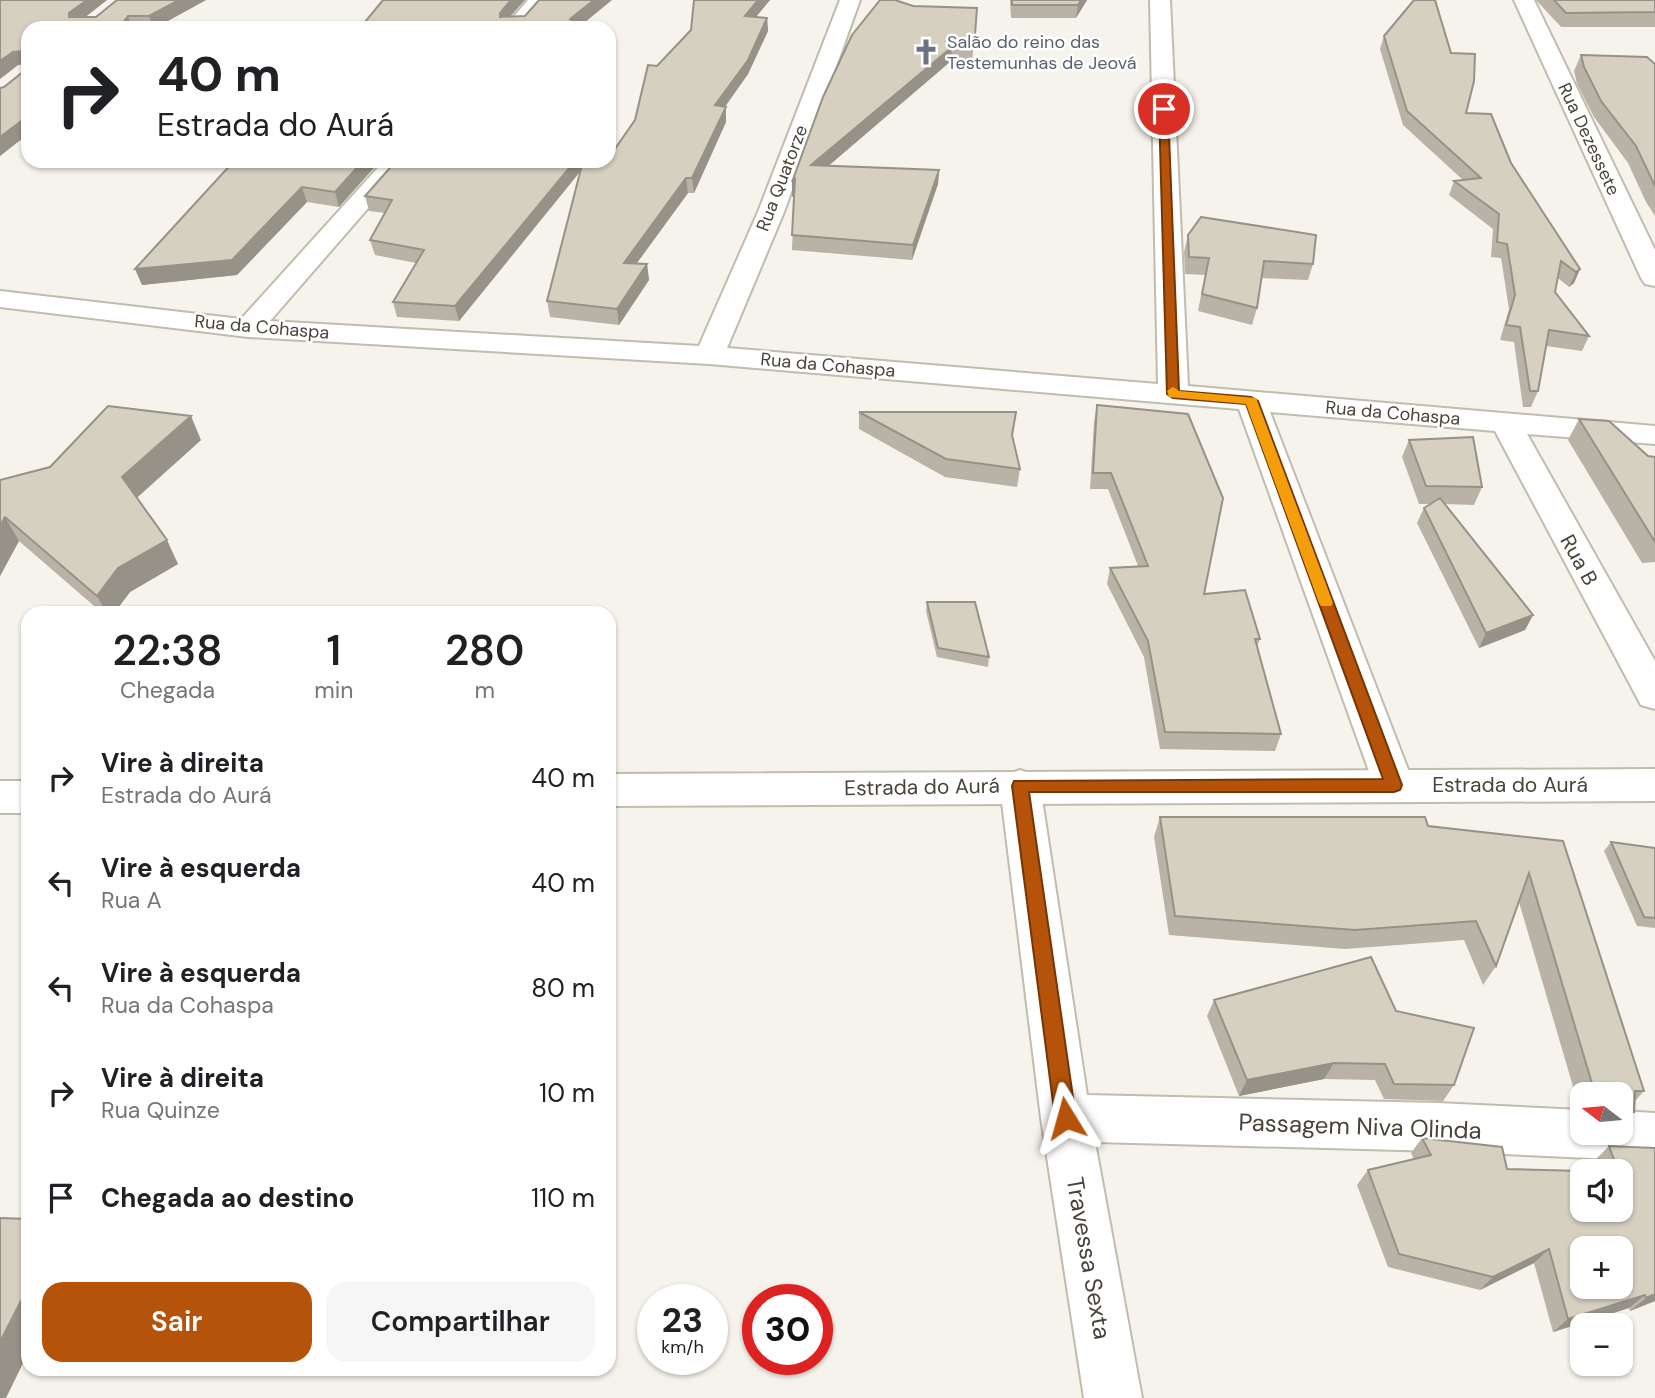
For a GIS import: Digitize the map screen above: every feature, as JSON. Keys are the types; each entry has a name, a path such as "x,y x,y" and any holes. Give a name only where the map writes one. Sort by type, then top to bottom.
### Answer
{"street":[{"path":"520,21 539,0"},
{"name":"Rua Quatorze","path":"709,355 771,212 850,0"},
{"path":"1160,0 1173,394"},
{"name":"Rua Dezessete","path":"1524,0 1653,270"},
{"path":"248,328 391,168"},
{"name":"Rua da Cohaspa","path":"0,299 248,328 709,355 1655,435"},
{"path":"1251,401 1394,785"},
{"name":"Rua B","path":"1506,423 1655,695"},
{"name":"Estrada do Aurá","path":"616,790 1655,785"},
{"name":"Travessa Sexta","path":"1020,786 1066,1118 1113,1398"},
{"path":"0,797 21,797"},
{"name":"Passagem Niva Olinda","path":"1066,1118 1438,1128 1655,1138"}],"building":[{"path":"0,0 87,0 69,13 69,17 96,17 117,0 179,0 149,16 128,16 124,21 21,21 21,51 13,52 0,61"},
{"path":"383,0 511,0 500,13 500,17 525,16 539,0 594,0 570,19 572,21 366,21"},
{"path":"694,0 758,0 745,16 767,18 748,60 715,105 726,107 692,178 686,178 624,263 647,264 617,309 547,301 581,168 616,168 616,147 635,120 648,65 657,66 691,30"},
{"path":"880,0 895,0 913,6 977,8 974,48 952,47 811,165 939,170 913,245 792,235 795,179 792,182 823,97 852,35"},
{"path":"1012,0 1081,0 1078,5 1012,5"},
{"path":"1414,0 1435,0 1451,53 1475,54 1474,81 1466,113 1491,114 1511,163 1580,269 1576,272 1561,261 1555,292 1589,336 1549,330 1538,391 1530,391 1520,327 1506,325 1515,295 1507,244 1497,242 1499,214 1454,181 1481,178 1407,111 1384,36"},
{"path":"1554,0 1655,0 1655,12 1566,13"},
{"path":"1581,55 1647,57 1655,64 1655,186 1636,146 1601,101"},
{"path":"21,73 21,121 0,137 0,88"},
{"path":"228,168 357,168 335,192 302,187 232,260 135,269"},
{"path":"390,168 569,168 455,306 393,302 424,250 370,240 392,200 365,196"},
{"path":"1201,217 1316,235 1313,264 1264,261 1257,308 1202,294 1209,258 1189,257 1188,235"},
{"path":"1097,405 1188,414 1223,498 1204,594 1245,590 1260,639 1255,639 1281,734 1165,732 1148,641 1110,568 1148,566 1111,473 1093,473"},
{"path":"108,406 191,416 122,477 167,540 118,568 97,596 5,517 0,526 0,480 50,467"},
{"path":"859,412 1016,412 1012,435 1020,469 946,459"},
{"path":"1579,419 1609,421 1648,456 1655,457 1655,542"},
{"path":"1473,437 1482,487 1426,486 1409,440"},
{"path":"1440,498 1533,615 1486,633 1424,508"},
{"path":"927,602 975,602 989,657 938,648"},
{"path":"1160,817 1425,817 1428,826 1563,841 1644,1091 1635,1091 1633,1112 1633,1082 1592,1082 1529,873 1496,966 1476,921 1355,930 1175,916"},
{"path":"1611,842 1655,848 1655,918 1644,917"},
{"path":"1371,957 1396,1011 1474,1028 1454,1085 1394,1084 1385,1064 1334,1063 1247,1080 1214,1000"},
{"path":"1422,1138 1502,1147 1507,1169 1570,1171 1570,1222 1633,1222 1633,1159 1614,1159 1609,1146 1655,1148 1655,1294 1633,1299 1633,1236 1570,1236 1570,1299 1632,1299 1587,1313 1570,1313 1568,1319 1549,1249 1493,1277 1399,1254 1368,1170 1431,1155"},
{"path":"0,1218 21,1219 21,1301 0,1342"}],"slow traffic":[{"path":"1173,391 1173,394 1251,401 1326,603"}],"place":[{"name":"Salão do reino das Testemunhas de Jeová","path":"926,52"}],"route":[{"path":"1066,1118 1020,786 1394,785 1251,401 1173,394 1164,109"}]}
